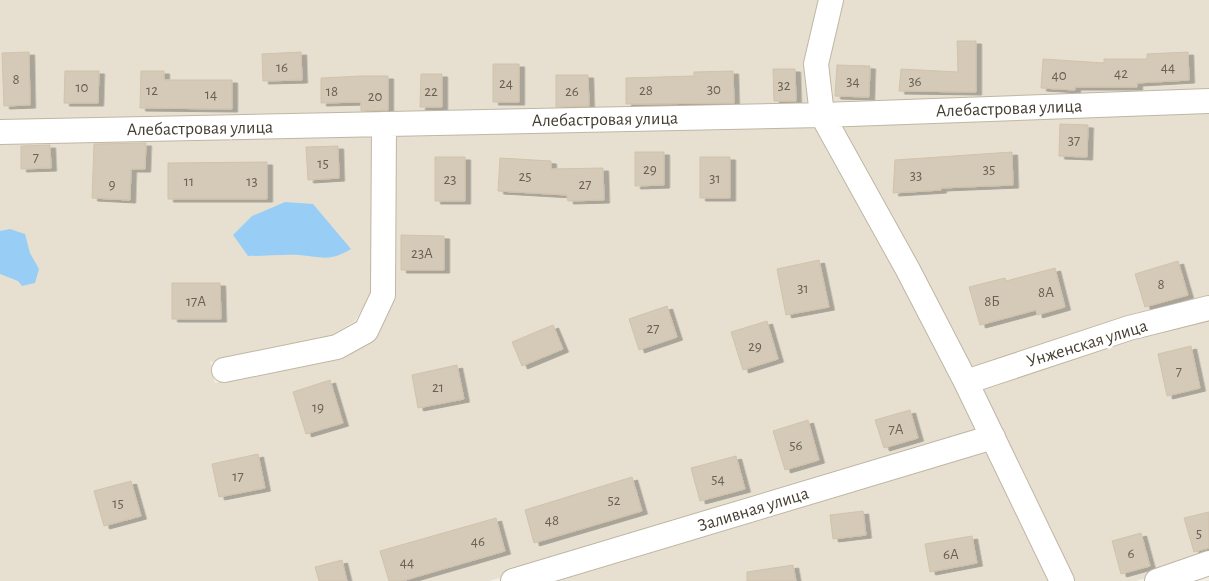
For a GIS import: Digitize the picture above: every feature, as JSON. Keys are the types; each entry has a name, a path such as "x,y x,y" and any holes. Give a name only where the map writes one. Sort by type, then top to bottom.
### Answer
{"street":[{"path":"831,0 816,64 822,115 908,270 966,382 1062,581"},
{"name":"Алебастровая улица","path":"0,132 822,115 1209,101"},
{"path":"224,370 336,347 366,331 383,295 384,124"},
{"name":"Унженская улица","path":"966,382 1129,328 1209,308"},
{"name":"Заливная улица","path":"513,581 993,436"},
{"path":"1157,581 1209,563"}],"shaded area":[{"path":"0,0 823,0 812,110 0,125"},
{"path":"841,0 1209,0 1209,94 831,108 825,65"},
{"path":"1209,110 1209,297 970,373 837,122"},
{"path":"816,127 897,271 982,434 489,581 0,581 0,141 372,135 372,292 355,321 328,337 210,362 215,383 343,359 377,335 395,295 394,130"},
{"path":"1209,317 1209,556 1136,581 1072,581 976,386 1136,335"},
{"path":"985,448 1049,581 543,581"}],"water":[{"path":"285,202 313,204 351,249 337,256 326,258 293,255 248,256 233,235 252,216"},
{"path":"10,229 25,234 30,253 39,269 35,283 22,286 18,281 0,274 0,231"}],"building":[{"path":"957,41 976,41 976,92 899,91 901,69 958,72"},
{"path":"29,52 30,105 4,106 2,53"},
{"path":"301,52 302,80 263,81 262,54"},
{"path":"1188,52 1189,80 1137,83 1137,87 1075,87 1075,90 1041,88 1043,59 1104,63 1104,59 1147,59 1147,54"},
{"path":"493,64 519,64 519,102 493,102"},
{"path":"837,65 870,66 869,97 835,96"},
{"path":"773,69 795,69 796,101 774,101"},
{"path":"65,71 99,71 98,103 64,103"},
{"path":"141,71 164,71 164,80 232,80 232,109 140,108"},
{"path":"733,71 734,103 626,104 626,78 694,76 694,72"},
{"path":"421,74 442,74 442,107 420,107"},
{"path":"556,75 588,75 589,106 556,107"},
{"path":"388,76 388,110 361,111 361,102 321,103 321,78"},
{"path":"1060,124 1088,125 1087,157 1059,156"},
{"path":"146,143 145,169 131,169 130,200 92,198 94,144"},
{"path":"50,145 51,168 21,169 21,146"},
{"path":"338,146 339,178 308,180 306,147"},
{"path":"635,152 664,152 664,185 635,186"},
{"path":"1012,152 1013,185 941,188 941,190 893,193 895,160"},
{"path":"435,157 465,157 465,201 435,201"},
{"path":"700,157 730,157 730,198 700,198"},
{"path":"500,158 551,161 551,169 603,168 604,200 568,201 567,195 498,191"},
{"path":"267,162 267,199 168,199 168,163"},
{"path":"401,235 444,236 444,270 401,270"},
{"path":"819,260 829,307 786,315 777,269"},
{"path":"1178,261 1188,295 1145,307 1135,274"},
{"path":"1055,268 1065,307 1037,315 1036,310 980,325 969,287 1005,278 1006,281"},
{"path":"172,283 220,283 221,319 172,319"},
{"path":"667,306 677,337 639,350 629,319"},
{"path":"767,321 778,359 743,370 731,332"},
{"path":"553,325 563,349 522,366 512,342"},
{"path":"1191,346 1200,388 1167,396 1158,354"},
{"path":"457,365 464,399 418,408 412,375"},
{"path":"330,380 343,423 306,434 293,392"},
{"path":"910,410 918,438 884,448 875,420"},
{"path":"808,420 819,460 785,470 773,431"},
{"path":"258,454 265,488 219,497 212,464"},
{"path":"736,456 745,489 700,501 691,468"},
{"path":"632,477 642,511 534,543 525,510"},
{"path":"131,481 141,516 104,526 94,491"},
{"path":"863,511 866,535 833,539 830,515"},
{"path":"1209,512 1209,548 1194,552 1184,518"},
{"path":"496,518 505,551 402,581 389,581 380,551"},
{"path":"1141,533 1150,566 1121,574 1112,541"},
{"path":"972,536 977,563 930,572 925,544"},
{"path":"342,560 347,581 319,581 315,567"},
{"path":"793,565 796,581 747,581 747,572"}]}
